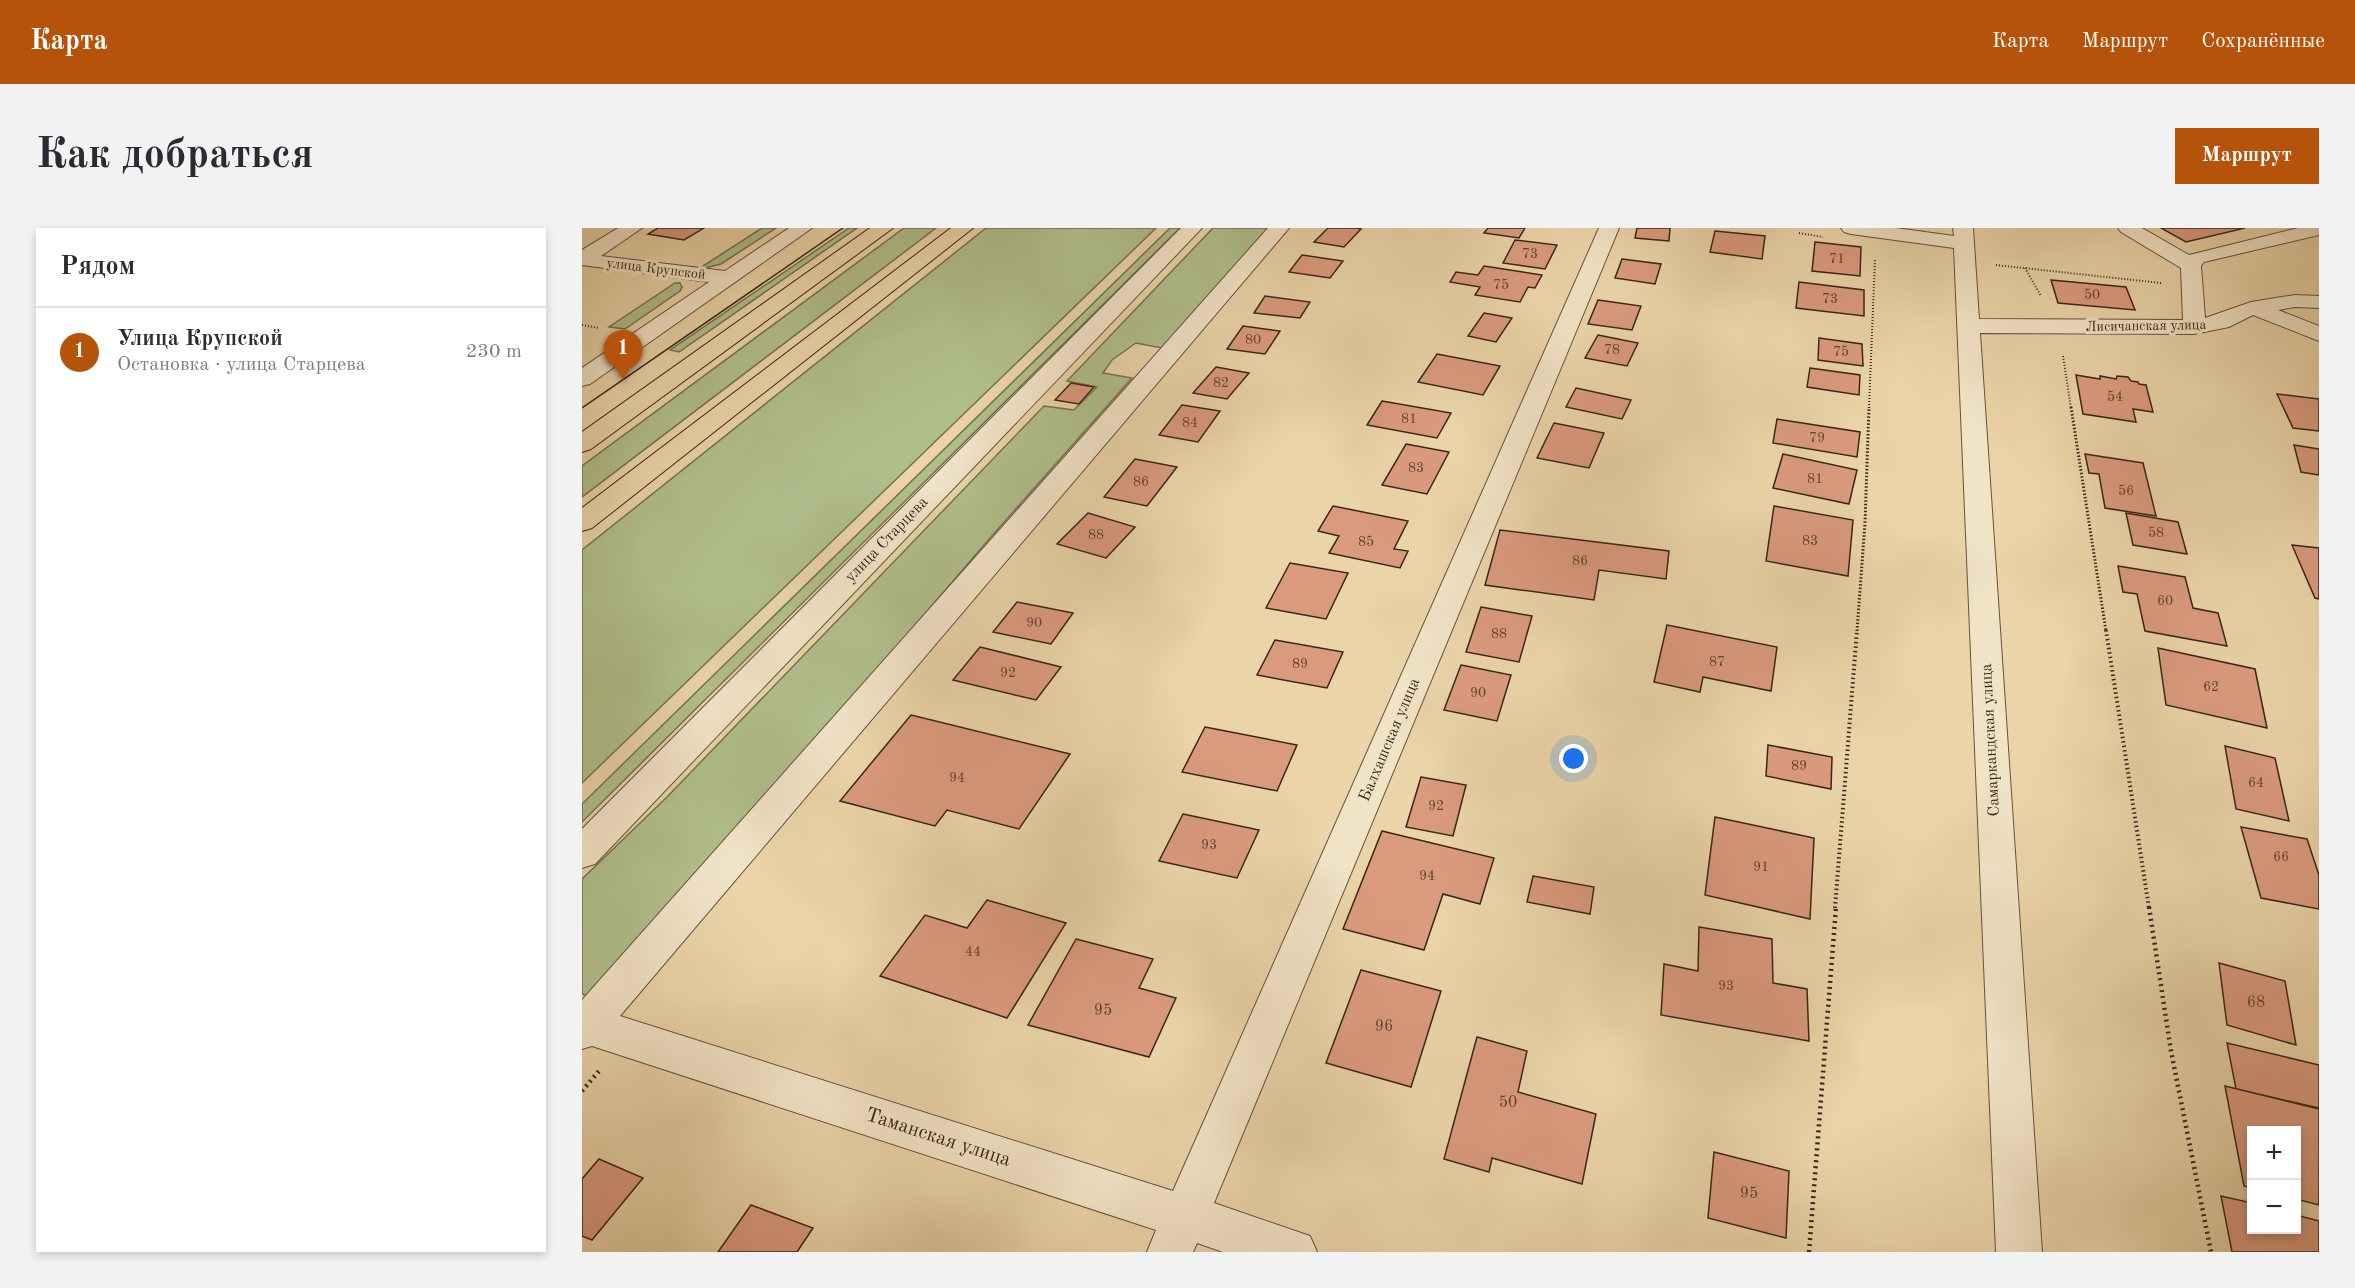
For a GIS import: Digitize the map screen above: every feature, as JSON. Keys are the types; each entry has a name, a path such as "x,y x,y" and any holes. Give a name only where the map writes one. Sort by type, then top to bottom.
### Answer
{"main road":[{"path":"582,444 883,228"},
{"path":"582,522 963,228"}],"street":[{"path":"582,259 632,228"},
{"path":"582,379 802,228"},
{"name":"улица Старцева","path":"582,853 1192,228"},
{"path":"584,1026 1279,228"},
{"name":"Балхашская улица","path":"1177,1235 1609,228"},
{"path":"1851,228 1879,233 1964,236"},
{"path":"2128,228 2191,265"},
{"path":"2194,327 2191,265 2197,258 2319,230"},
{"name":"Самаркандская улица","path":"1964,236 2019,1252"},
{"name":"улица Крупской","path":"582,259 683,274 729,278"},
{"name":"Лисичанская улица","path":"1968,326 2194,327 2221,322 2251,308 2295,301 2319,302"},
{"path":"2251,308 2319,334"},
{"name":"Таманская улица","path":"584,1026 1177,1235 1294,1252"}],"path":[{"path":"1809,1252 1865,523 1876,246 1879,233"},
{"path":"2025,268 2058,327 2171,1052 2211,1252"}],"green space":[{"path":"762,228 776,228 721,264 697,270"},
{"path":"849,228 857,228 679,352 670,350"},
{"path":"904,228 936,228 582,497 582,466"},
{"path":"986,228 1156,228 582,783 582,550"},
{"path":"1170,228 1180,228 582,822 582,804"},
{"path":"1213,228 1275,228 1167,349 1136,343 1112,360 1103,373 1132,378 990,538 597,997 582,994 582,879 667,797 1044,406 1074,410 1097,387 1067,381"},
{"path":"675,283 680,283 682,287 680,291 625,329 609,327"}],"building":[{"path":"658,228 704,228 684,240 648,234"},
{"path":"1328,228 1361,229 1344,247 1314,242"},
{"path":"1488,228 1525,228 1519,238 1484,233"},
{"path":"1637,228 1670,228 1669,241 1635,238"},
{"path":"2161,228 2245,228 2186,242"},
{"path":"1715,231 1765,236 1762,259 1710,252"},
{"path":"1515,240 1557,245 1545,269 1503,263"},
{"path":"1815,242 1861,247 1860,276 1812,271"},
{"path":"1302,255 1343,261 1330,278 1289,272"},
{"path":"1622,259 1661,264 1655,284 1615,278"},
{"path":"1484,266 1542,275 1535,288 1528,287 1520,302 1475,295 1480,287 1450,282 1456,272 1478,275"},
{"path":"2051,280 2126,287 2135,310 2058,303"},
{"path":"1799,282 1864,290 1864,316 1796,308"},
{"path":"1265,296 1310,302 1300,318 1254,313"},
{"path":"1598,300 1641,306 1632,330 1588,324"},
{"path":"1484,313 1512,318 1496,342 1468,336"},
{"path":"1243,326 1280,331 1265,354 1227,349"},
{"path":"1598,335 1638,343 1627,366 1585,358"},
{"path":"1819,338 1862,344 1863,366 1818,360"},
{"path":"1437,354 1500,366 1483,395 1418,382"},
{"path":"1216,367 1249,373 1227,399 1193,393"},
{"path":"1810,368 1860,375 1859,395 1807,387"},
{"path":"2076,375 2100,379 2100,376 2116,379 2117,376 2128,377 2131,381 2146,385 2153,412 2133,409 2136,422 2083,414"},
{"path":"1071,383 1094,387 1079,404 1055,400"},
{"path":"1576,388 1631,400 1622,419 1566,407"},
{"path":"2277,394 2319,399 2319,431 2293,428"},
{"path":"1382,401 1451,413 1437,438 1367,425"},
{"path":"1182,405 1220,411 1198,442 1159,435"},
{"path":"1777,419 1860,432 1857,457 1773,443"},
{"path":"1554,423 1604,433 1589,468 1537,458"},
{"path":"1406,444 1449,452 1427,494 1382,485"},
{"path":"2294,445 2319,449 2319,475 2301,472"},
{"path":"1783,454 1857,470 1849,504 1773,488"},
{"path":"2085,454 2143,463 2156,516 2105,508 2099,474 2089,473"},
{"path":"1135,459 1177,467 1147,506 1104,497"},
{"path":"1333,506 1408,521 1394,549 1408,551 1400,568 1329,553 1339,536 1318,531"},
{"path":"1774,506 1853,520 1848,576 1766,561"},
{"path":"1088,513 1135,527 1106,558 1057,544"},
{"path":"2126,513 2178,522 2187,554 2133,545"},
{"path":"1500,530 1669,551 1666,579 1599,570 1594,600 1485,585"},
{"path":"2292,545 2319,548 2319,599 2315,598"},
{"path":"1290,563 1348,573 1326,619 1266,608"},
{"path":"2118,566 2185,577 2193,608 2218,613 2227,646 2145,631 2137,594 2123,592"},
{"path":"1017,602 1073,613 1051,644 993,632"},
{"path":"1481,607 1532,616 1519,662 1466,652"},
{"path":"1667,625 1777,647 1771,691 1703,677 1700,692 1654,682"},
{"path":"1275,640 1343,652 1327,688 1257,675"},
{"path":"980,647 1061,667 1036,700 953,680"},
{"path":"2158,648 2255,669 2267,728 2166,705"},
{"path":"1461,665 1511,675 1497,721 1444,710"},
{"path":"911,715 1070,754 1019,829 947,810 935,826 840,801"},
{"path":"1205,727 1297,745 1277,791 1182,772"},
{"path":"1768,745 1832,757 1831,789 1766,776"},
{"path":"2225,746 2275,758 2289,821 2236,809"},
{"path":"1421,777 1466,785 1453,836 1406,827"},
{"path":"1183,814 1259,830 1237,878 1159,861"},
{"path":"1715,817 1814,838 1810,919 1705,895"},
{"path":"2241,827 2307,839 2319,875 2319,909 2261,898"},
{"path":"1382,831 1494,858 1480,904 1443,894 1424,950 1343,929"},
{"path":"1533,876 1594,887 1590,914 1527,902"},
{"path":"987,900 1066,923 1007,1018 880,976 925,915 967,928"},
{"path":"1699,927 1772,939 1773,983 1807,989 1809,1041 1661,1015 1664,964 1698,971"},
{"path":"1076,939 1153,959 1139,988 1176,998 1149,1057 1028,1025"},
{"path":"2219,963 2285,981 2296,1045 2227,1025"},
{"path":"1361,970 1441,991 1411,1087 1326,1063"},
{"path":"1477,1037 1527,1051 1518,1092 1596,1114 1582,1184 1492,1158 1489,1172 1444,1159"},
{"path":"2227,1043 2319,1065 2319,1108 2236,1089"},
{"path":"2225,1086 2319,1109 2319,1205 2301,1200 2301,1126 2247,1126 2247,1187 2244,1186"},
{"path":"1714,1152 1789,1171 1786,1238 1708,1218"},
{"path":"599,1159 643,1178 592,1240 582,1236 582,1179"},
{"path":"2221,1196 2247,1202 2247,1234 2301,1234 2301,1216 2319,1221 2319,1252 2232,1252"},
{"path":"751,1205 813,1228 797,1252 718,1252"}],"tram line":[{"path":"582,408 843,228"}],"place":[{"name":"Улица Крупской","path":"623,380"}]}
